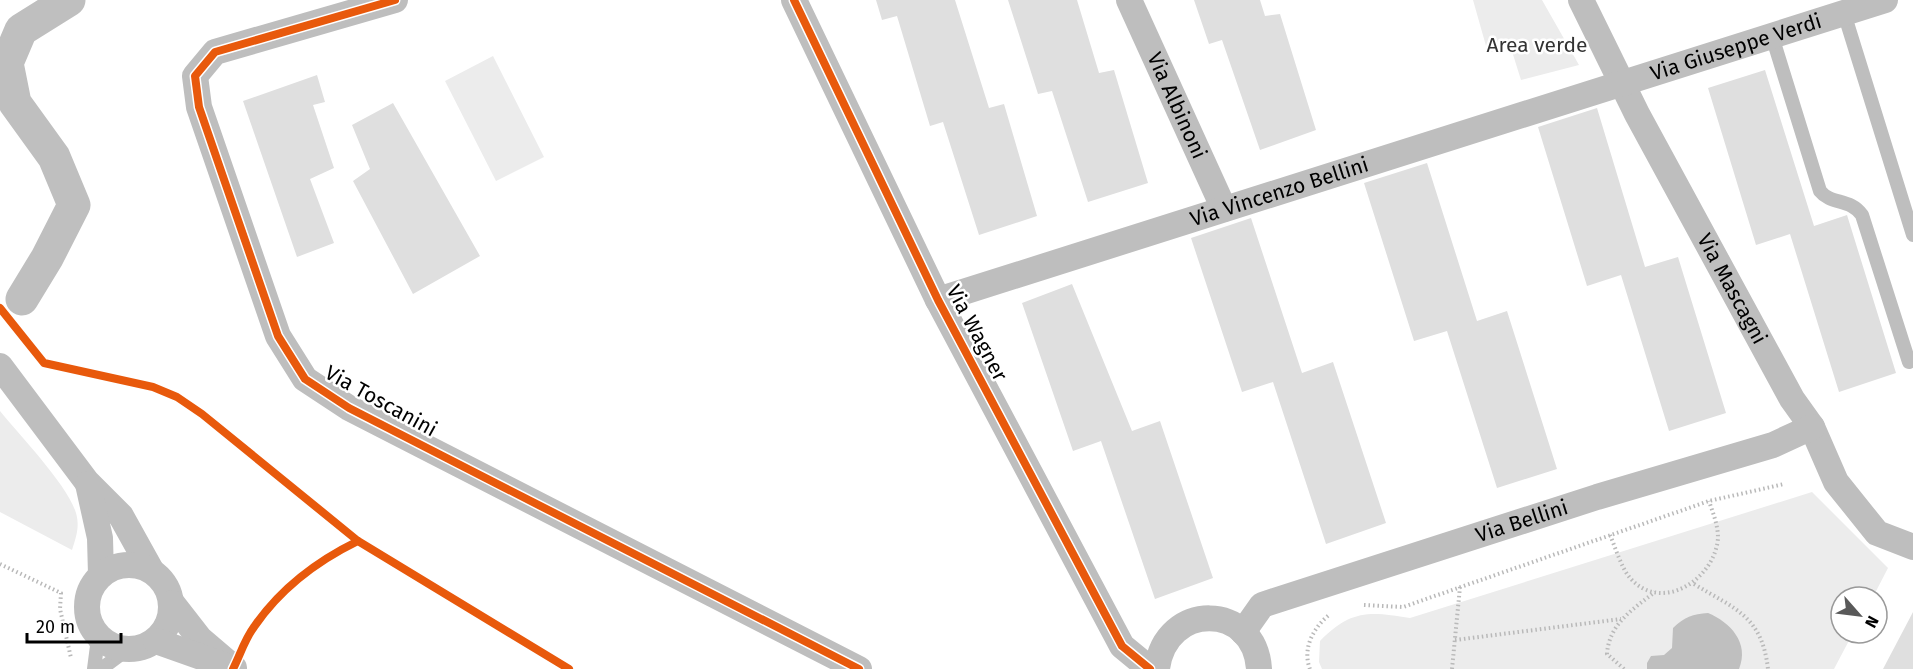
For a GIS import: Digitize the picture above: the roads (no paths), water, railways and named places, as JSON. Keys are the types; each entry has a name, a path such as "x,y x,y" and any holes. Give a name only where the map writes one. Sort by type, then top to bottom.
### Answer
{"street":[{"name":"Via Toscanini","path":"396,0 215,52 195,76 199,107 278,336 305,379 349,408 859,669"},
{"name":"Via Wagner","path":"794,0 938,300 1122,645 1150,669"},
{"name":"Via Albinoni","path":"1129,0 1224,209"},
{"name":"Via Mascagni","path":"1581,0 1621,83 1792,399 1812,428 1836,482 1877,533 1913,547"},
{"name":"Via Giuseppe Verdi","path":"1621,83 1885,0"},
{"name":"Via Vincenzo Bellini","path":"938,300 1621,83"},
{"path":"0,366 87,482 121,516 151,570 168,590 172,603 200,639 235,669"},
{"name":"Via Bellini","path":"1243,632 1262,605 1597,497 1773,445 1812,428"},
{"path":"87,482 100,538 101,575 88,599 88,614 92,628 108,643 128,649 142,647 156,640 165,630 172,603"},
{"path":"101,575 125,565 151,570"},
{"path":"1157,669 1159,652 1168,637 1180,626 1196,619 1213,618 1229,622 1243,632 1253,644 1259,669"},
{"path":"156,640 235,669"}],"lane":[{"path":"1844,13 1913,235"},
{"path":"1772,36 1820,191 1829,198 1854,205 1862,215 1909,362"},
{"path":"92,628 97,645 94,669"},
{"path":"101,669 128,649"}],"waterway":[{"path":"22,299 47,258 74,205 54,157 15,103 7,63 21,30 69,0"}],"park label":[{"name":"Area verde","path":"1537,45"}]}
